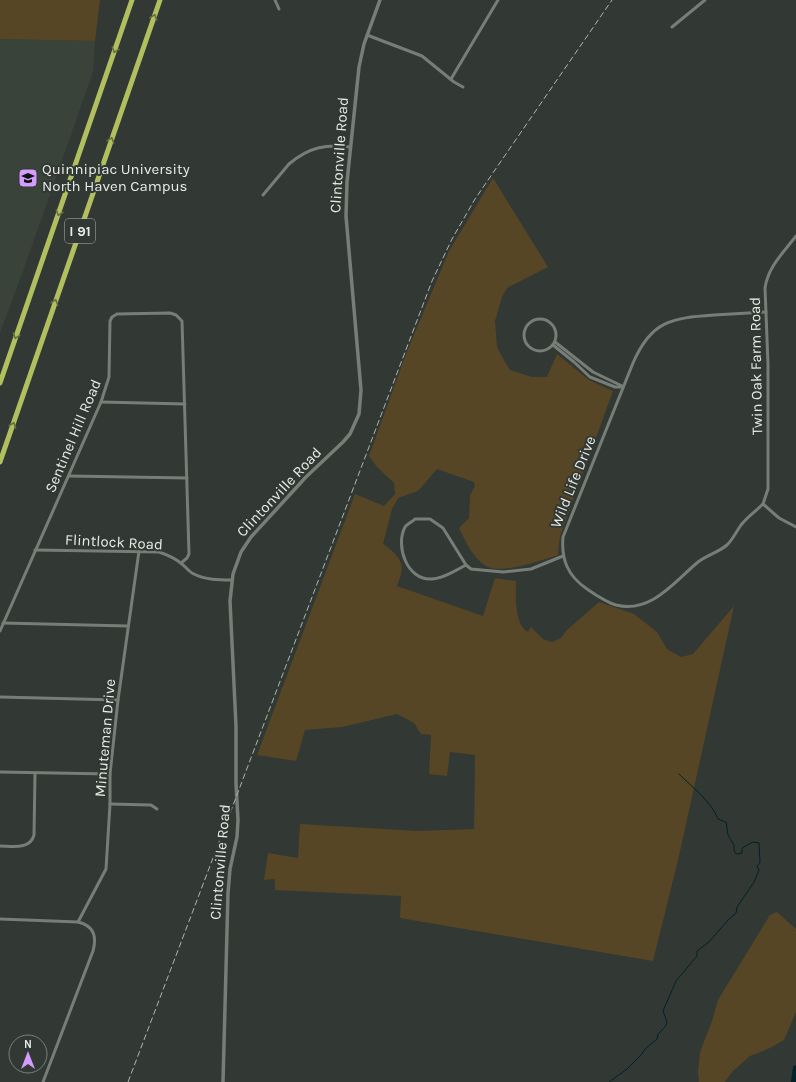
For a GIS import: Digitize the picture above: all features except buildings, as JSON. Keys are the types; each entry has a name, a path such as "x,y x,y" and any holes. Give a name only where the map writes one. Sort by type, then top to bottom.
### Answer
{"highway":[{"name":"I 91","path":"0,383 132,0"},
{"name":"I 91","path":"0,462 160,0"}],"street":[{"path":"275,0 279,9"},
{"name":"Clintonville Road","path":"223,1082 228,893 230,869 237,837 238,820 236,784 236,726 230,602 231,580 237,561 251,537 306,477 346,439 359,414 361,383 346,206 350,147 359,67 367,36 380,0"},
{"path":"451,79 498,0"},
{"path":"672,27 705,0"},
{"path":"367,36 422,56 463,88"},
{"path":"263,195 290,164 300,157 319,147 350,147"},
{"name":"Twin Oak Farm Road","path":"763,504 768,489 766,278 773,265 796,236"},
{"name":"Wild Life Drive","path":"763,504 742,524 726,546 699,561 661,595 638,605 621,606 615,604 584,586 571,575 567,569 563,556 563,537 637,352 644,341 652,332 666,323 677,319 691,316 766,312"},
{"name":"Sentinel Hill Road","path":"0,631 101,402 109,377 110,319 117,314 170,313 176,315 183,325 189,554 181,563"},
{"path":"542,319 551,323 555,327 556,332 554,343 546,350 541,352 531,348 527,344 524,335 528,325 536,320 542,319"},
{"path":"554,343 575,357 593,372 623,387"},
{"path":"554,343 590,377 615,387 623,387"},
{"path":"572,360 575,357"},
{"path":"590,377 593,372"},
{"path":"101,402 185,404"},
{"path":"69,476 187,478"},
{"path":"763,504 779,518 796,527"},
{"path":"466,565 430,580 418,576 409,567 401,550 402,536 406,526 415,519 430,518 443,528 466,565 471,569 503,572 531,569 563,556"},
{"name":"Flintlock Road","path":"35,550 159,552 168,555 181,563 192,574 202,578 213,580 231,580"},
{"name":"Minuteman Drive","path":"78,922 106,869 110,804 110,774 118,700 139,551"},
{"path":"3,623 128,626"},
{"path":"0,697 118,700"},
{"path":"0,772 110,774"},
{"path":"0,846 23,846 33,839 35,773"},
{"path":"110,804 151,805 157,809"},
{"path":"0,919 78,922 88,925 94,936 94,946 43,1082"}],"shaded area":[{"path":"0,0 100,0 95,41 0,39"},
{"name":"Quinnipiac University North Haven Campus","path":"0,39 95,41 93,72 0,333"},
{"path":"493,178 548,267 507,288 502,297 495,321 497,347 505,362 510,370 532,377 547,377 557,354 589,380 613,391 560,536 558,555 511,568 501,569 486,566 473,554 459,528 469,518 470,495 475,486 474,482 437,469 419,490 398,498 392,509 383,544 400,560 402,569 397,586 483,616 495,578 516,581 516,601 520,623 528,632 531,627 543,639 552,642 561,638 567,630 599,602 634,614 657,632 667,649 681,657 693,654 734,606 679,856 653,961 400,918 401,896 275,890 275,879 264,880 268,853 298,858 300,824 418,831 474,829 475,755 450,752 447,776 429,774 431,735 421,734 414,723 397,714 342,727 305,730 296,761 257,755 355,494 384,506 395,494 394,483 377,467 369,456 406,354 449,251"},
{"path":"777,912 796,929 796,1012 784,1040 770,1048 750,1056 732,1072 725,1082 699,1082 698,1072 700,1052 718,1000 770,915"}],"waterway":[{"path":"609,1082 627,1069 645,1049 657,1039 658,1034 665,1027 667,1022 663,1011 676,981 697,956 697,951 709,942 736,913 737,907 754,882 759,870 757,866 760,863 759,843 753,842 742,848 742,853 736,854 734,845 728,835 726,822 718,819 715,812 706,800 679,774"},
{"path":"794,1082 796,1068"}],"railway":[{"path":"128,1082 432,281 452,239 475,199 612,0"}],"place":[{"name":"Quinnipiac University North Haven Campus","path":"28,178"}]}
